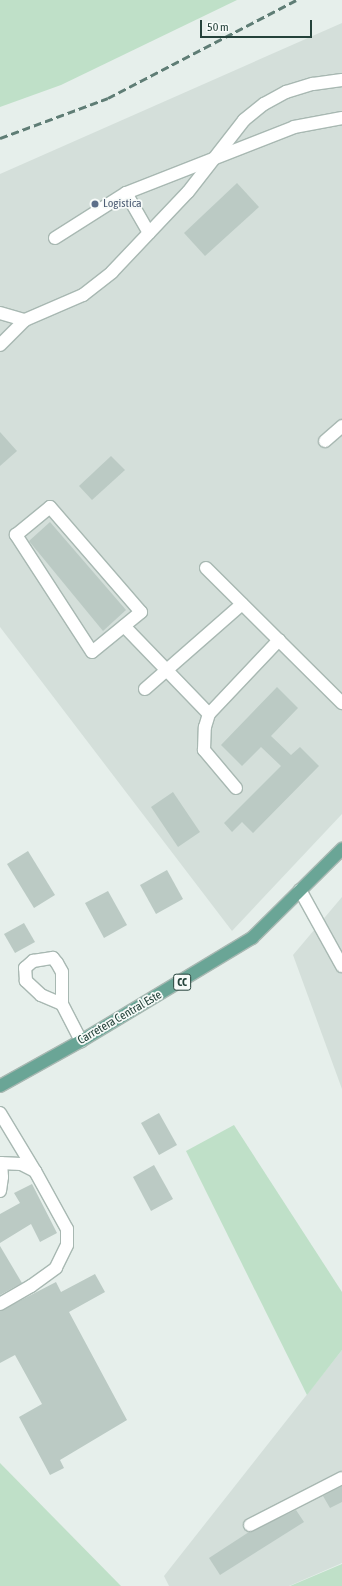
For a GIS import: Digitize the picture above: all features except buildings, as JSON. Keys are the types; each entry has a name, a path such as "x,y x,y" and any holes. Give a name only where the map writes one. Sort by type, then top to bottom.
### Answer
{"main road":[{"name":"Carretera Central Este","path":"0,1086 81,1042 252,938 342,849"}],"street":[{"path":"0,345 26,320 83,295 112,272 188,192 244,120 264,104 286,92 307,86 342,80"},
{"path":"55,238 126,193 215,157 294,128 342,118"},
{"path":"126,193 149,233"},
{"path":"0,313 26,320"},
{"path":"325,441 342,427"},
{"path":"50,507 141,612 124,626 92,652 16,536 50,507"},
{"path":"206,568 342,703"},
{"path":"145,689 242,604"},
{"path":"124,626 209,714"},
{"path":"236,788 204,750 203,738 209,714 279,640"},
{"path":"300,890 342,966"},
{"path":"62,1004 81,1042"},
{"path":"0,1113 35,1171 67,1229 67,1245 56,1268 0,1304"},
{"path":"0,1191 2,1177 0,1163 22,1164 35,1171"},
{"path":"250,1525 342,1478"}],"shaded area":[{"path":"342,23 342,814 232,931 0,627 0,174"},
{"path":"342,897 342,1089 293,955"},
{"path":"342,1350 342,1563 289,1586 169,1586 164,1576"}],"green space":[{"path":"0,0 237,0 61,85 0,107"},
{"path":"234,1125 342,1292 342,1350 307,1395 186,1151"},
{"path":"0,1463 121,1586 0,1586"},
{"path":"342,1564 342,1586 290,1586"}],"railway":[{"path":"0,138 108,98 296,0"}],"place":[{"name":"Logistica","path":"95,204"}]}
